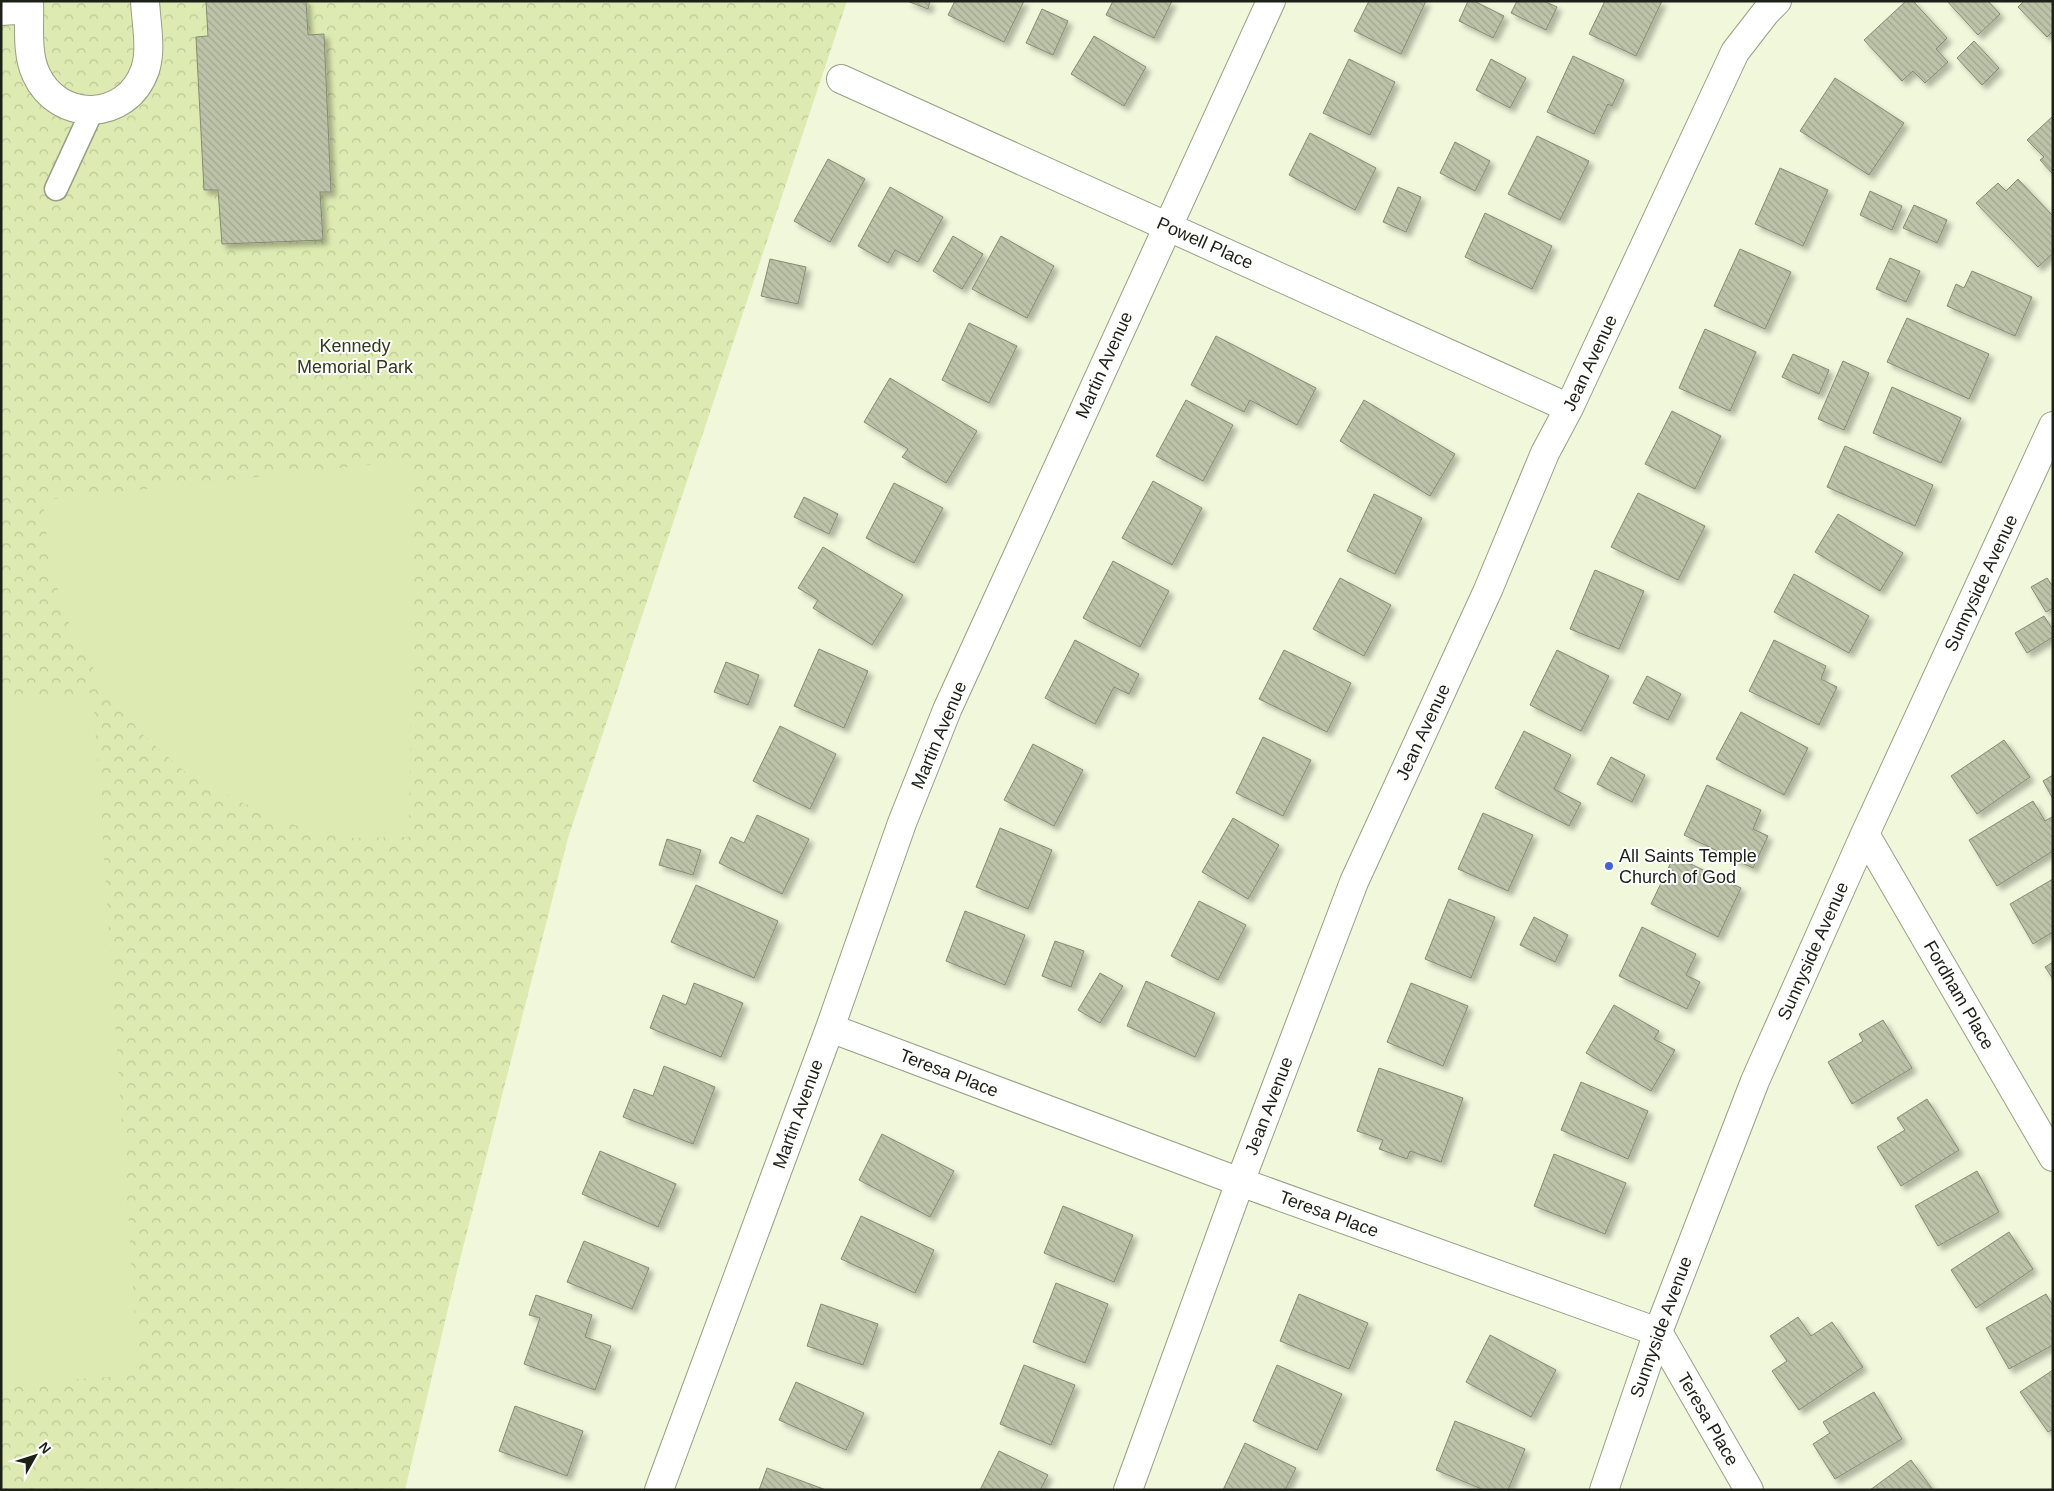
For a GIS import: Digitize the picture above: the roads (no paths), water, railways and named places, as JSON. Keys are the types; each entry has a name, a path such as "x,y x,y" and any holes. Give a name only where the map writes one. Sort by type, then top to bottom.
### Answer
{"street":[{"path":"1,11 29,5 35,72 44,88 57,101 74,109 92,111 110,107 125,98 137,85 145,70 147,52 145,1"},
{"name":"Martin Avenue","path":"659,1490 830,1028 902,824 947,710 1271,1"},
{"name":"Jean Avenue","path":"1128,1490 1240,1182 1354,882 1488,590 1545,454 1569,408 1735,52 1777,1"},
{"name":"Powell Place","path":"841,79 1569,408"},
{"name":"Sunnyside Avenue","path":"1604,1490 1658,1332 1755,1081 1865,834 2053,426"},
{"name":"Fordham Place","path":"1865,834 2053,1157"},
{"name":"Teresa Place","path":"830,1028 1240,1182 1658,1332 1749,1490"}],"lane":[{"path":"56,189 92,111"}],"place":[{"name":"All Saints Temple Church of God","path":"1609,866"}],"park label":[{"name":"Kennedy Memorial Park","path":"355,356"}]}
